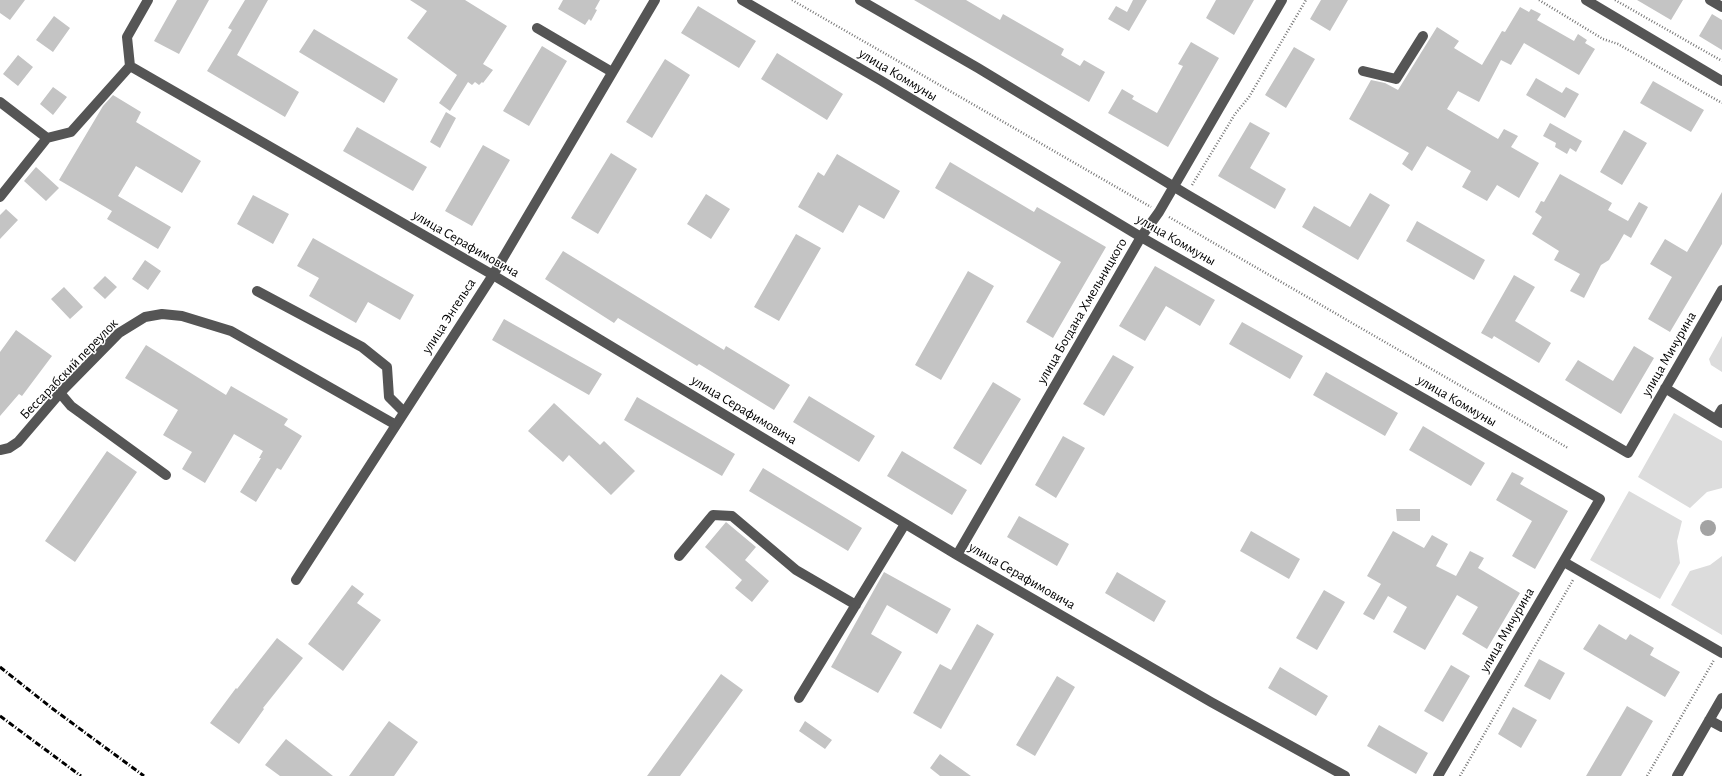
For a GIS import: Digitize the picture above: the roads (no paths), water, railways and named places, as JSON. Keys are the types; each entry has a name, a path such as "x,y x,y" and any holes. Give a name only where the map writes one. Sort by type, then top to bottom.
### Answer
{"street":[{"path":"0,197 47,138 71,132 130,66 127,37 148,0"},
{"name":"улица Энгельса","path":"296,580 492,275 655,0"},
{"name":"улица Коммуны","path":"742,0 880,80 1142,237 1600,499"},
{"path":"860,0 978,68 1173,186"},
{"name":"улица Богдана Хмельницкого","path":"957,555 1282,0"},
{"path":"1710,0 1722,7"},
{"path":"1590,1 1722,81"},
{"path":"537,28 612,72"},
{"path":"1363,71 1396,79 1422,36"},
{"name":"улица Серафимовича","path":"130,66 492,275 957,555 1211,702 1345,776"},
{"path":"0,102 47,138"},
{"name":"улица Мичурина","path":"1173,186 1628,452 1722,290"},
{"path":"257,291 362,347 387,367 389,397 404,412"},
{"name":"Бессарабский переулок","path":"0,450 9,448 18,442 60,394 119,333 145,317 162,314 182,316 232,331 396,425"},
{"path":"1665,388 1719,421 1722,409"},
{"path":"60,394 71,406 166,475"},
{"name":"улица Мичурина","path":"1438,776 1600,499"},
{"path":"679,556 713,515 732,516 796,570 856,605"},
{"path":"800,698 905,524"},
{"path":"1564,562 1720,652"},
{"path":"1677,776 1722,698"},
{"path":"1709,720 1722,728"}],"railway":[{"path":"0,667 53,709 144,776"},
{"path":"0,716 81,776"}]}
